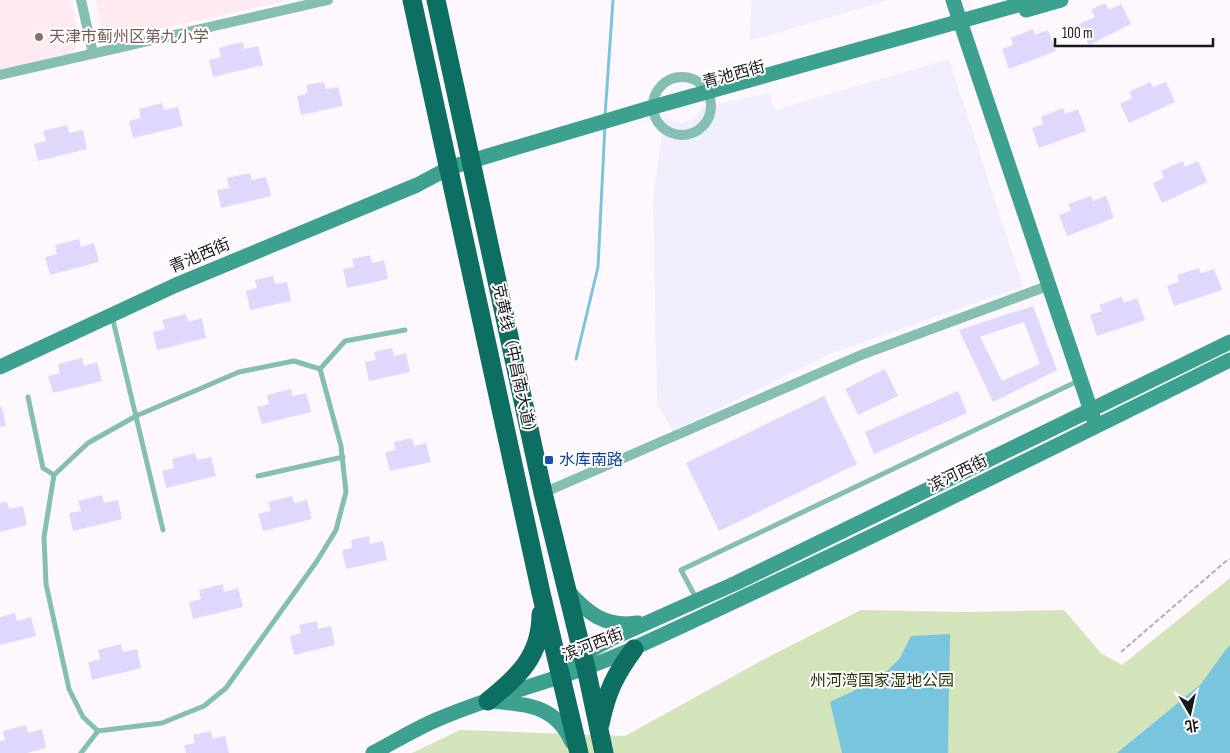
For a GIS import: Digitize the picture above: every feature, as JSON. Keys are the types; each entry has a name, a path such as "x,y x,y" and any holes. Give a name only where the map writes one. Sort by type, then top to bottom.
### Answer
{"highway":[{"name":"克黄线（中昌南大道）","path":"412,0 541,593 578,753"},
{"name":"克黄线（中昌南大道）","path":"436,0 543,493 604,753"},
{"path":"488,701 515,679 530,659 540,631 541,593"},
{"path":"599,730 610,687 620,667 634,648"}],"main road":[{"path":"953,0 1096,426"},
{"name":"青池西街","path":"961,25 1036,0"},
{"name":"青池西街","path":"0,367 176,285 450,172 709,95 961,25 1061,0"},
{"name":"滨河西街","path":"561,676 584,662 613,638 697,601 1230,342"},
{"name":"滨河西街","path":"584,662 634,648 1230,360"},
{"path":"565,588 585,609 607,622 630,624 654,620"},
{"path":"373,753 435,720 561,676"},
{"path":"488,701 526,705 550,714 567,731 578,753"}],"street":[{"path":"81,0 93,53"},
{"path":"0,75 328,0"},
{"path":"678,76 688,76 697,80 705,86 709,95 710,114 700,129 691,134 672,134 657,122 653,111 655,94 660,86 668,79 678,76"},
{"path":"543,493 862,355 1050,285"}],"lane":[{"path":"112,315 163,530"},
{"path":"320,369 344,341 405,330"},
{"path":"98,731 84,718 69,689 46,584 44,537 54,475 88,443 136,416 239,372 294,361 320,369"},
{"path":"81,753 98,731 162,723 204,706 226,688 317,561 336,530 346,492 341,446 320,369"},
{"path":"697,601 681,570 1081,380"},
{"path":"28,397 43,468 54,475"},
{"path":"258,476 342,457"}],"path":[{"path":"1121,652 1230,559"}],"shaded area":[{"name":"天津市蓟州区第九小学","path":"0,0 71,0 78,33 75,49 67,55 0,70"},
{"path":"96,0 290,0 123,37 111,37 100,22"},
{"path":"752,0 889,0 749,41"},
{"path":"949,59 1023,286 830,354 673,431 657,404 653,200 664,118 682,123 695,119 702,107 769,93 775,110"}],"green space":[{"name":"州河湾国家湿地公园","path":"1230,578 1230,753 412,753 460,730 625,736 770,656 861,610 965,612 1064,610 1101,653 1122,665"}],"water":[{"path":"950,634 948,753 842,753 830,702 879,679 900,658 911,636"},
{"path":"1230,646 1230,753 1117,753 1201,684"}],"building":[{"path":"1105,3 1109,10 1121,4 1131,24 1089,45 1079,24 1095,17 1091,10"},
{"path":"1033,29 1035,35 1048,30 1056,51 1009,69 1002,49 1013,45 1011,38"},
{"path":"243,42 244,49 258,46 263,65 213,77 209,60 221,57 219,48"},
{"path":"324,82 326,89 338,87 343,106 301,115 297,96 308,93 306,85"},
{"path":"1150,82 1153,87 1166,82 1175,102 1129,123 1120,104 1132,98 1129,92"},
{"path":"162,103 164,110 178,107 183,126 133,138 129,121 141,118 139,109"},
{"path":"1063,108 1065,114 1078,109 1086,131 1039,148 1032,128 1043,124 1041,117"},
{"path":"67,125 69,133 83,130 87,149 38,161 34,144 46,141 43,131"},
{"path":"1183,161 1185,167 1198,161 1207,182 1162,203 1153,183 1164,178 1161,171"},
{"path":"250,173 252,180 266,177 271,196 221,208 217,190 229,188 227,178"},
{"path":"1091,196 1093,201 1106,196 1114,218 1067,236 1059,215 1071,211 1068,204"},
{"path":"79,239 81,247 94,243 99,262 50,275 45,257 57,254 55,245"},
{"path":"370,255 372,263 384,260 388,279 347,288 343,269 354,267 352,259"},
{"path":"1199,268 1201,273 1214,269 1222,290 1174,306 1167,286 1179,282 1177,275"},
{"path":"273,276 275,284 287,282 291,301 250,310 246,291 257,288 255,280"},
{"path":"1122,297 1124,303 1137,298 1145,320 1097,336 1090,315 1102,311 1099,305"},
{"path":"1033,306 1057,370 993,402 959,330","holes":["1024,322 1040,364 1002,381 980,337"]},
{"path":"186,314 188,322 202,318 206,338 157,350 153,332 165,329 162,320"},
{"path":"392,348 394,356 406,353 410,372 369,381 365,362 376,360 374,352"},
{"path":"82,358 84,366 97,362 102,381 53,393 48,376 60,373 58,364"},
{"path":"885,369 898,396 858,415 845,389"},
{"path":"291,389 292,396 306,393 311,412 262,424 257,407 269,404 267,395"},
{"path":"958,391 967,413 874,454 865,432"},
{"path":"824,396 857,464 719,531 686,463"},
{"path":"0,407 2,407 6,426 0,427"},
{"path":"412,438 414,446 426,443 431,462 390,471 385,452 396,450 394,442"},
{"path":"195,453 197,460 211,457 216,476 166,488 162,471 174,468 172,459"},
{"path":"102,495 104,503 118,500 122,519 73,531 69,513 81,511 78,501"},
{"path":"292,496 294,503 307,500 312,519 263,531 258,514 271,511 268,502"},
{"path":"7,502 9,509 23,506 27,525 0,532 0,503"},
{"path":"369,536 370,544 383,541 387,560 346,569 342,550 352,548 351,540"},
{"path":"223,584 224,592 238,588 243,607 193,619 189,602 201,599 199,590"},
{"path":"15,613 17,621 31,617 36,636 0,645 0,617"},
{"path":"317,621 318,629 331,626 335,645 294,655 290,636 301,633 299,625"},
{"path":"121,644 123,652 137,649 141,668 92,680 88,662 100,659 98,650"},
{"path":"26,725 28,733 42,729 46,748 27,753 0,753 0,741 5,740 3,731"},
{"path":"211,731 213,739 225,736 229,753 186,753 184,745 195,743 193,735"}],"waterway":[{"path":"605,116 613,0"},
{"path":"576,359 598,267 605,125"}],"place":[{"name":"天津市蓟州区第九小学","path":"39,37"},
{"name":"水库南路","path":"549,460"}]}
